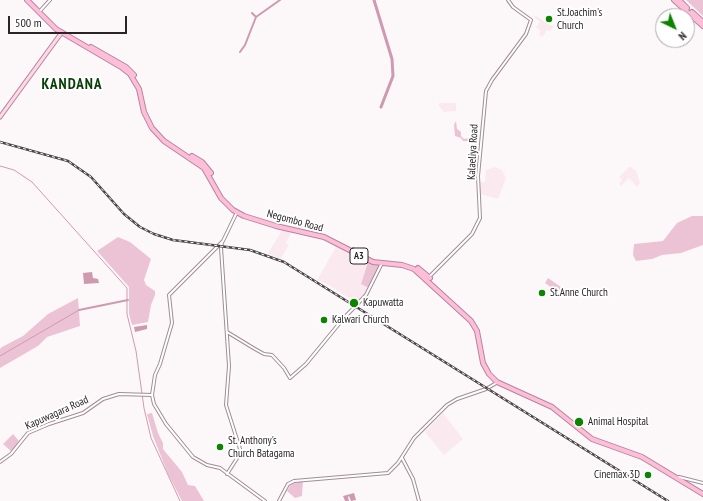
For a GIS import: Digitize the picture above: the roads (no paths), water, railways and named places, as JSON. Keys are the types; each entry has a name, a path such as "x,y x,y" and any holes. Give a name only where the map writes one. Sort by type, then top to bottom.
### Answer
{"highway":[{"name":"Negombo Road","path":"28,0 62,32 127,72 137,86 150,119 158,131 171,143 206,166 222,194 234,208 249,215 324,235 373,260 382,263"},
{"path":"674,0 703,26"},
{"path":"679,0 703,22"},
{"name":"Negombo Road","path":"143,101 146,118 157,134 169,145 204,168 221,198 237,212 276,226 324,237 362,258 408,267 428,278 472,321 477,331 483,363 489,374 499,382 552,407 592,439 642,457 703,493"},
{"name":"Negombo Road","path":"499,382 548,403 595,439 640,454 703,493"}],"main road":[{"path":"0,118 62,32"}],"street":[{"path":"40,12 50,0"},
{"name":"Kalaeliya Road","path":"428,278 472,234 480,218 480,154 486,91 492,80 526,34 531,20 513,7 508,0"},
{"path":"227,474 241,452 226,405 229,366 221,247 237,212"},
{"path":"223,241 169,295 172,323 160,364 155,375 152,395 154,404 162,418 188,452 199,462 220,468 265,501"},
{"path":"227,332 259,351 272,355 289,374 290,378 306,364 343,319 366,295 382,263"},
{"path":"279,501 288,484 291,482 386,474 401,457 414,438 447,405 457,399 486,389 499,382"},
{"name":"Kapuwagara Road","path":"0,462 11,454 28,433 83,413 103,399 112,395 152,395"},
{"path":"401,457 413,479 419,501"},
{"path":"679,477 703,483"}],"waterway":[{"path":"256,17 280,0"},
{"path":"374,0 392,59 393,76 381,107"},
{"path":"240,52 245,45 256,17 252,13"},
{"path":"0,166 14,170 32,182 127,288 127,314 136,351 144,408 151,438 180,501"},
{"path":"79,310 128,300"},
{"path":"0,356 79,310"}],"railway":[{"path":"0,142 68,161 91,177 124,214 140,227 154,234 173,240 250,250 284,262 668,501"}],"place":[{"name":"St.Joachim's Church","path":"549,19"},
{"name":"St.Anne Church","path":"542,293"},
{"name":"Kapuwatta","path":"354,303"},
{"name":"Kalwari Church","path":"324,320"},
{"name":"Animal Hospital","path":"579,422"},
{"name":"St. Anthony's Church Batagama","path":"220,447"},
{"name":"Cinemax 3D","path":"648,475"}],"district":[{"name":"KANDANA","path":"72,85"}]}
